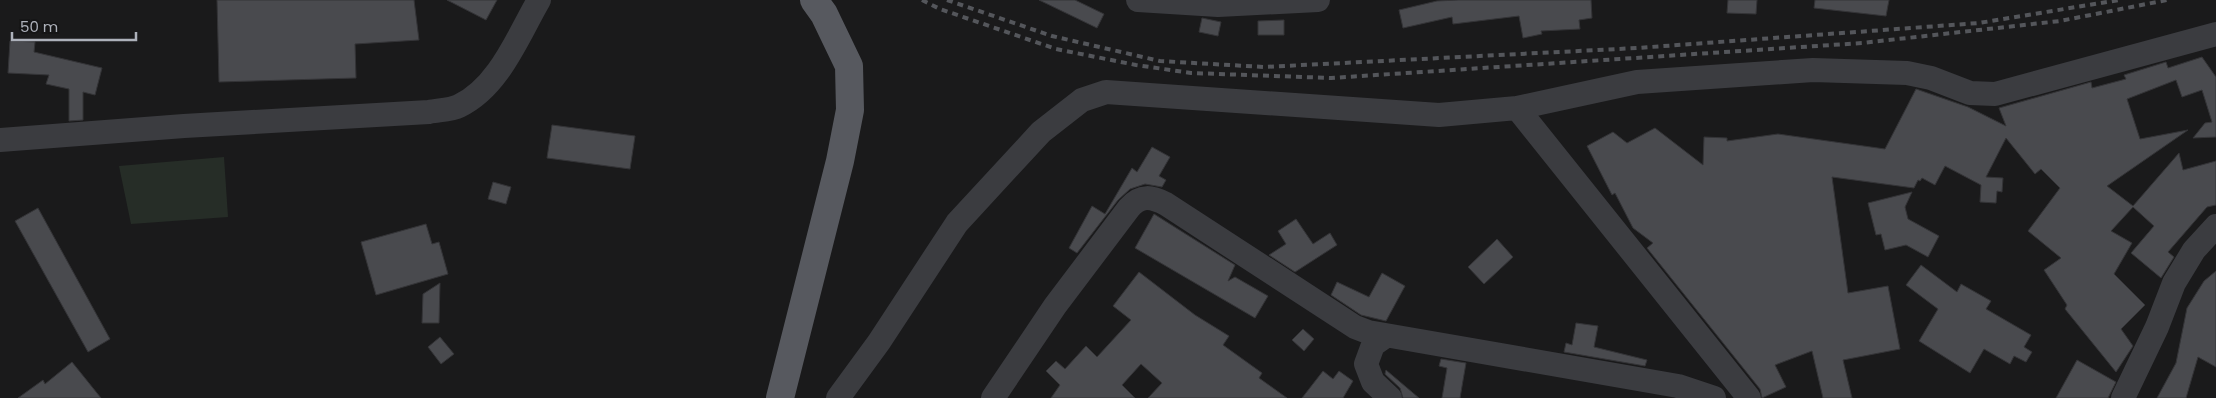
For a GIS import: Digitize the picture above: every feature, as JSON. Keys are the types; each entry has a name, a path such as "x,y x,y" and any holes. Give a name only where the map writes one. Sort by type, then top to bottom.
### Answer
{"main road":[{"path":"780,398 840,161 850,110 848,66 824,14 814,0"}],"street":[{"path":"0,140 184,126 429,112 458,107 480,94 497,73 539,0"},
{"path":"1138,0 1218,5 1318,0"},
{"path":"838,398 879,342 957,224 1041,132 1082,100 1106,92 1439,115 1517,108 1636,82 1813,70 1907,73 1931,78 1970,93 1995,94 2216,34"},
{"path":"1517,108 1749,398"},
{"path":"993,398 1055,306 1129,208 1140,198 1154,198 1166,204 1355,327 1386,336 1671,385 1714,398"},
{"path":"2123,398 2174,283 2194,250 2216,226"},
{"path":"1386,336 1373,345 1366,364 1373,382 1390,398"}],"shaded area":[{"path":"224,157 228,217 131,224 119,166"}],"building":[{"path":"217,0 414,0 419,40 355,44 356,78 219,82"},
{"path":"447,0 497,0 486,20"},
{"path":"1039,0 1075,0 1104,14 1097,28"},
{"path":"1591,0 1592,18 1579,20 1580,29 1541,31 1542,34 1523,38 1519,16 1453,24 1452,17 1403,28 1399,10 1437,1"},
{"path":"1728,0 1757,0 1756,14 1727,13"},
{"path":"1815,0 1889,0 1886,16 1814,8"},
{"path":"1202,18 1221,22 1218,36 1199,32"},
{"path":"1284,20 1284,35 1258,35 1258,21"},
{"path":"10,41 35,42 34,52 102,68 95,95 83,92 83,120 69,121 69,89 46,84 49,75 8,73"},
{"path":"2202,57 2216,77 2216,137 2193,138 2205,123 2212,122 2202,90 2182,97 2176,80 2127,99 2140,139 2188,130 2107,186 2133,206 2179,153 2183,170 2216,161 2216,205 2207,207 2168,252 2174,257 2161,278 2131,253 2154,226 2133,207 2111,231 2132,243 2114,274 2145,305 2121,329 2133,346 2116,372 2065,309 2067,305 2044,270 2061,258 2028,231 2060,188 2041,169 2035,174 2006,138 1986,177 2003,178 2002,192 1997,191 1996,203 1980,202 1981,185 1945,166 1935,185 1922,178 1920,181 1918,180 1914,188 1832,177 1848,293 1888,286 1900,349 1843,360 1852,398 1823,398 1812,351 1775,365 1786,387 1762,398 1760,389 1647,248 1653,243 1633,228 1615,193 1612,195 1587,146 1613,132 1627,143 1655,128 1703,165 1704,137 1727,138 1727,141 1778,134 1885,149 1916,89 1968,107 2006,126 1999,108 2091,82 2092,88 2126,79 2124,75 2166,62 2168,68"},
{"path":"552,125 635,136 630,169 547,158"},
{"path":"1152,147 1170,157 1159,176 1166,180 1162,187 1145,184 1130,189 1118,200 1077,253 1069,248 1092,206 1105,214 1132,168 1137,172"},
{"path":"493,182 511,187 506,204 488,199"},
{"path":"1912,192 1905,207 1908,219 1939,236 1928,257 1906,245 1885,250 1881,234 1876,235 1868,203"},
{"path":"38,208 110,339 88,352 15,221"},
{"path":"1154,214 1235,265 1228,281 1235,277 1268,296 1255,318 1135,248"},
{"path":"1296,219 1313,244 1330,233 1337,245 1295,272 1269,255 1286,244 1278,231"},
{"path":"426,224 432,244 439,242 448,274 376,295 361,242"},
{"path":"1497,239 1513,257 1484,284 1468,267"},
{"path":"1921,265 1957,292 1961,284 1991,301 1986,309 2031,335 2024,347 2032,352 2026,362 2014,356 2010,364 1984,349 1970,373 1919,341 1938,309 1906,285"},
{"path":"2216,271 2216,367 2198,357 2186,398 2157,398 2176,363 2187,308 2204,281"},
{"path":"1139,272 1195,315 1229,336 1223,345 1262,373 1259,378 1287,398 1148,398 1162,383 1141,364 1122,385 1135,398 1051,398 1060,385 1046,371 1056,361 1065,369 1086,346 1097,357 1131,320 1113,306"},
{"path":"1382,273 1405,286 1386,321 1361,315 1331,295 1337,282 1369,297"},
{"path":"440,283 439,323 422,323 423,294"},
{"path":"1576,323 1598,326 1594,347 1647,360 1645,366 1564,352 1566,343 1572,345"},
{"path":"1303,329 1314,339 1304,351 1292,340"},
{"path":"440,337 454,354 441,364 428,347"},
{"path":"1441,359 1466,363 1460,398 1442,398 1447,368 1439,366"},
{"path":"2077,360 2116,382 2108,398 2056,398"},
{"path":"72,362 101,398 18,398 43,380 45,384"},
{"path":"1386,370 1419,398 1403,398 1400,388 1385,374"},
{"path":"1323,371 1333,379 1339,371 1353,381 1343,398 1302,398"}],"railway":[{"path":"922,0 940,9 1056,49 1136,65 1191,73 1331,78 1862,43 2060,21 2167,0"},
{"path":"947,0 1052,36 1160,61 1264,67 1637,48 1979,23 2119,0"}]}
